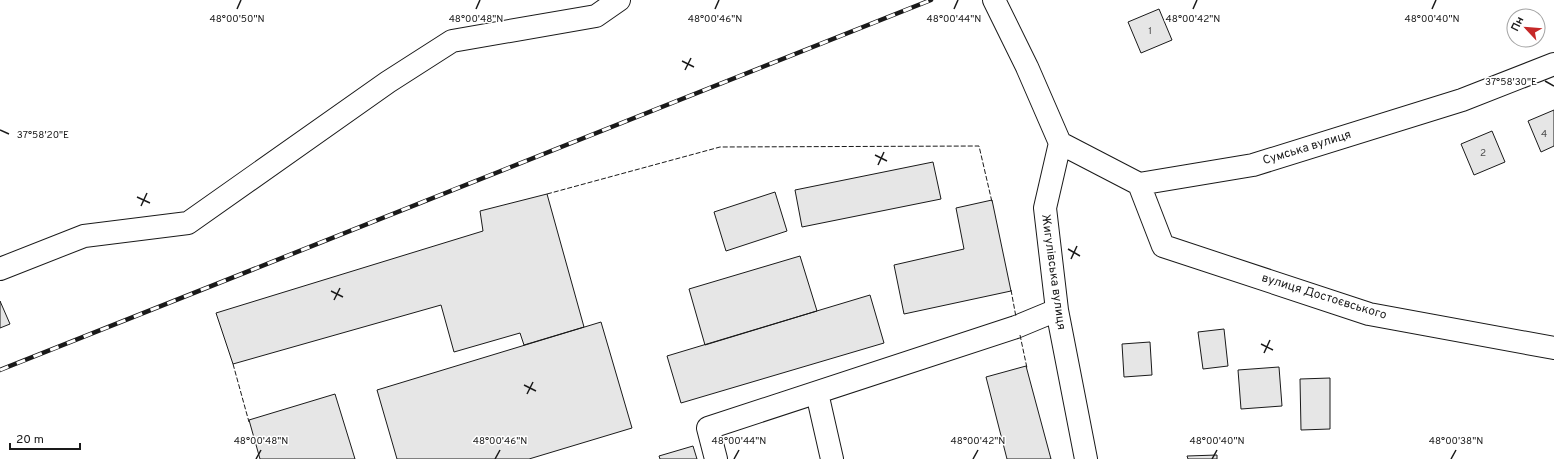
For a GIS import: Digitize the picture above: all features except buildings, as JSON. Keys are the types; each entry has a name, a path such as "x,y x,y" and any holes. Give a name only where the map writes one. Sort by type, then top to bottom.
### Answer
{"street":[{"path":"0,269 84,236 188,223 388,82 452,41 596,16 619,0"},
{"path":"994,0 1027,67 1060,143 1139,184"},
{"name":"Сумська вулиця","path":"1139,184 1253,165 1462,100 1554,64"},
{"name":"Жигулівська вулиця","path":"1060,143 1045,208 1057,310 1086,459"},
{"name":"вулиця Достоєвського","path":"1139,184 1163,246 1369,314 1554,348"},
{"path":"716,459 708,428 1016,327 1057,310"},
{"path":"817,393 832,459"}],"railway":[{"path":"0,370 931,0"}],"fence":[{"path":"547,194 720,147 979,146 992,202"},
{"path":"1011,290 1016,317"},
{"path":"1020,335 1027,368"},
{"path":"233,364 249,422"}]}
